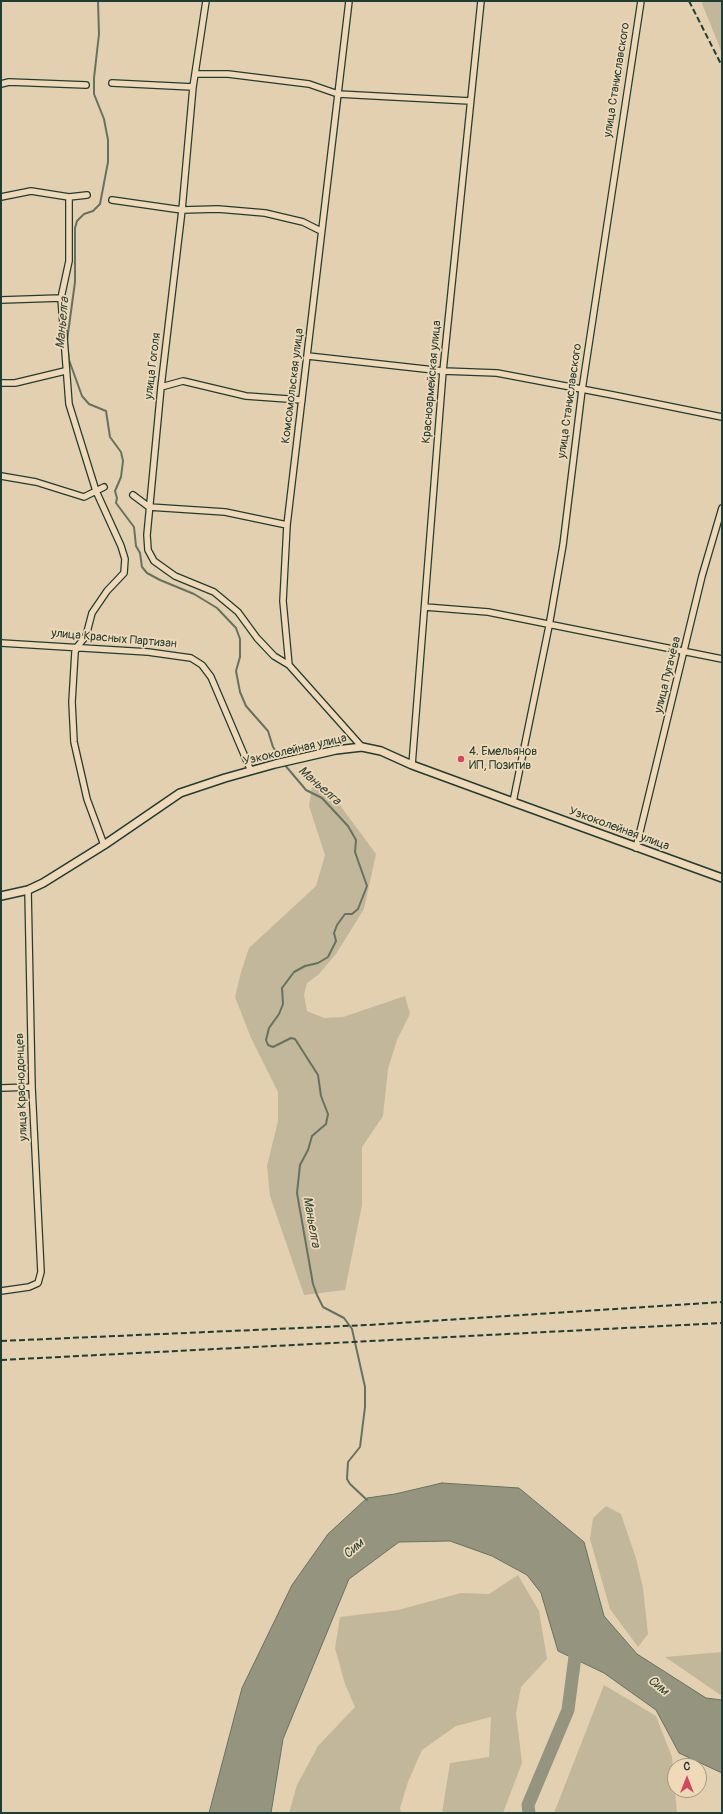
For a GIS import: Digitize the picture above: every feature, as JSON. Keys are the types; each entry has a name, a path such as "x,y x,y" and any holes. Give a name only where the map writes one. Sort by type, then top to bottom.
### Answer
{"street":[{"name":"улица Гоголя","path":"206,1 193,87 182,210 161,387 149,507 147,535 148,550 154,561 175,576 214,592 238,612 257,638 274,656 289,665"},
{"name":"Комсомольская улица","path":"289,665 283,601 287,525 349,1"},
{"name":"Красноармейская улица","path":"412,765 444,371 481,1"},
{"name":"улица Станиславского","path":"513,802 549,626 563,545 582,390 641,1"},
{"path":"195,74 228,74 309,84 338,94 470,101"},
{"path":"1,84 9,82 86,85"},
{"path":"112,83 193,87"},
{"path":"1,196 31,191 69,198 87,195"},
{"path":"69,198 69,261 61,298 65,371 69,404 96,491 122,546 125,559 124,573 107,591 92,614 86,636 76,646 72,702 74,742 87,799 104,845"},
{"path":"112,200 182,210 218,209 265,213 303,222 322,230"},
{"path":"1,300 61,298"},
{"path":"308,356 444,371 497,373 582,390 613,394 722,417"},
{"path":"1,383 15,383 65,371"},
{"path":"161,387 183,381 246,396 302,400"},
{"path":"1,476 36,482 84,497 104,487"},
{"path":"133,495 149,507 225,512 287,525"},
{"name":"улица Пугачёва","path":"636,848 685,652 702,576 722,508"},
{"path":"425,607 488,612 549,626 722,660"},
{"name":"улица Красных Партизан","path":"1,643 76,646 179,655 191,658 202,664 210,677 251,771"},
{"path":"289,665 362,747"},
{"name":"Узкоколейная улица","path":"1,896 28,890 43,883 104,845 180,793 275,764 336,750 362,747 381,751 412,765 636,848 722,878"},
{"name":"улица Краснодонцев","path":"1,1291 29,1287 38,1283 41,1272 32,1087 28,890"},
{"path":"1,1088 32,1087"}],"shaded area":[{"path":"701,1 722,1 722,53"},
{"path":"312,786 328,789 376,854 364,909 336,954 318,975 307,983 304,995 307,1011 324,1018 343,1017 405,996 410,1014 397,1040 388,1069 383,1116 362,1147 362,1205 345,1290 304,1295 270,1196 267,1166 278,1121 278,1092 251,1038 235,997 249,948 316,886 325,855 309,806"},
{"path":"606,1506 621,1514 636,1558 643,1588 648,1634 638,1647 610,1609 590,1539 593,1518"},
{"path":"518,1575 539,1611 547,1659 521,1687 516,1713 522,1763 503,1813 442,1813 450,1763 489,1757 491,1717 456,1726 422,1750 408,1782 400,1808 401,1813 289,1813 297,1785 318,1746 355,1707 345,1684 335,1648 340,1617 398,1610 461,1593 489,1594"},
{"path":"722,1652 722,1696 665,1657"},
{"path":"604,1685 656,1716 672,1757 667,1758 667,1798 676,1798 677,1813 554,1813"}],"water":[{"path":"442,1483 519,1488 584,1542 604,1616 637,1654 706,1698 722,1700 722,1773 707,1766 707,1758 690,1758 679,1753 656,1710 604,1673 558,1651 541,1593 527,1575 492,1556 450,1541 399,1542 349,1579 283,1739 271,1813 209,1813 242,1688 292,1585 328,1534 367,1498 395,1494"}],"waterway":[{"name":"Маньелга","path":"98,1 99,34 94,78 94,94 104,119 108,140 108,162 100,204 93,211 84,214 77,221 75,228 75,282 67,341 69,360 82,396 89,404 106,411 110,437 121,452 123,461 121,477 115,491 117,498 116,503 134,527 136,546 140,553 142,567 147,573 194,594 217,608 236,628 240,639 240,657 236,671 240,692 246,706 268,731 273,747 282,760"},
{"name":"Маньелга","path":"284,764 306,790 322,798 348,826 356,840 355,852 367,886 358,909 352,914 345,914 337,925 334,933 336,941 328,957 318,963 305,966 294,972 282,988 283,1004 279,1014 269,1028 266,1040 268,1045 273,1047 291,1038 295,1039 318,1075 321,1096 328,1114 326,1124 312,1136 308,1150 300,1165 297,1193 313,1284 317,1295 323,1307 344,1318 352,1329 365,1387 365,1407 360,1447 348,1462 347,1479 350,1484 367,1500"},
{"name":"Сим","path":"529,1813 528,1805 568,1710 577,1641"}],"railway":[{"path":"689,1 722,66"},
{"path":"1,1341 368,1325 722,1302"},
{"path":"1,1360 722,1323"}],"place":[{"name":"4. Емельянов ИП, Позитив","path":"461,759"}]}
